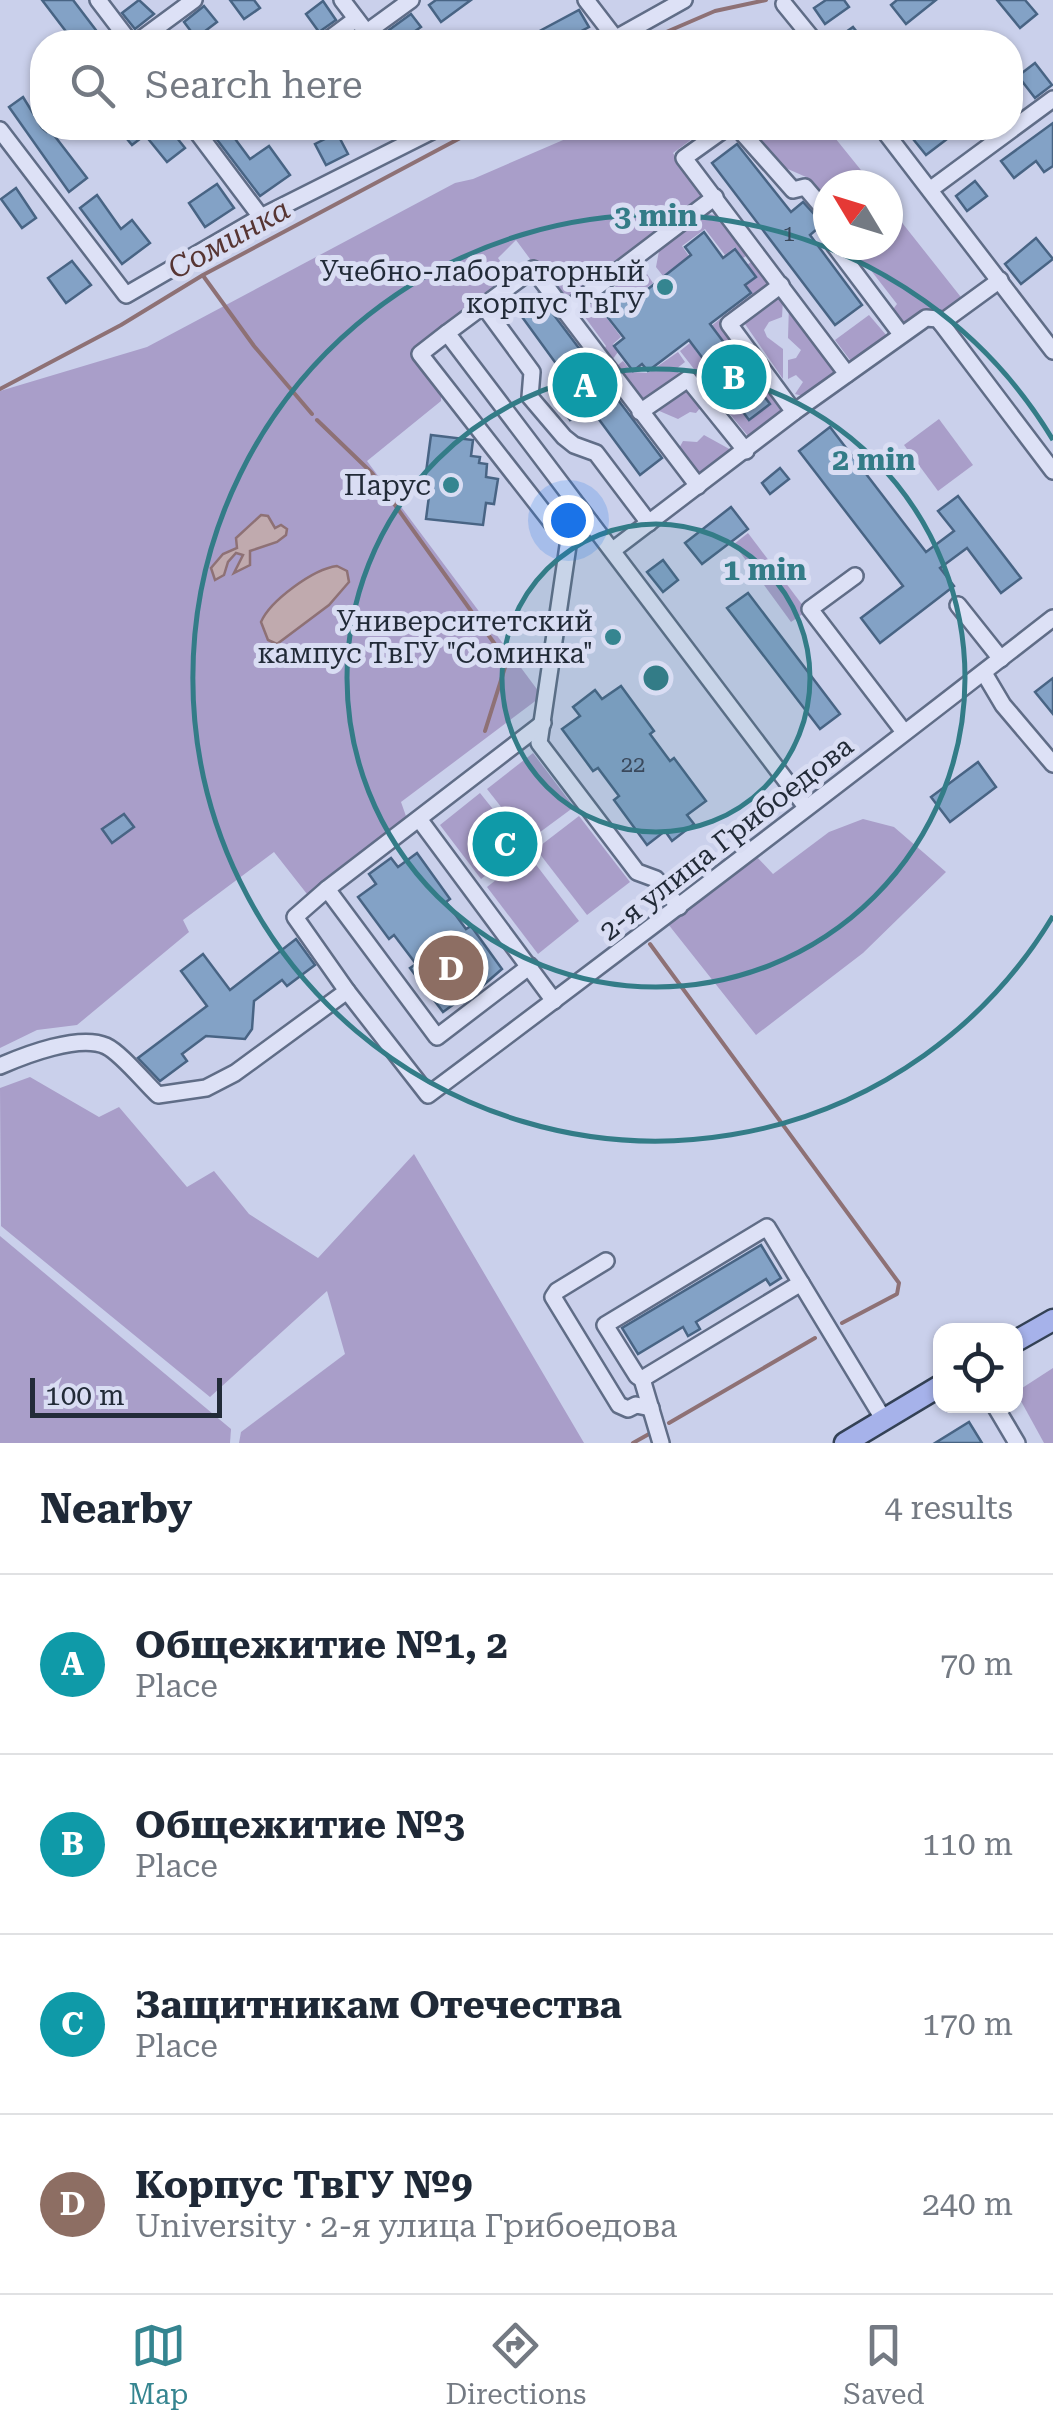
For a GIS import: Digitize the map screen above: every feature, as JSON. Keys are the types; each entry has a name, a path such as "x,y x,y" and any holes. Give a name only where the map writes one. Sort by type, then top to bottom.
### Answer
{"main road":[{"path":"1023,1338 1053,1320"},
{"path":"845,1443 933,1390"}],"street":[{"path":"98,0 124,30"},
{"path":"151,30 194,0"},
{"path":"342,0 365,30"},
{"path":"367,30 411,0"},
{"path":"586,0 606,30"},
{"path":"632,30 684,0"},
{"path":"784,4 805,30"},
{"path":"1023,121 1053,99"},
{"path":"0,130 126,295 261,217 414,140"},
{"path":"203,140 261,217"},
{"path":"709,140 684,158 847,374"},
{"path":"749,140 793,190 805,187 813,196"},
{"path":"892,140 1053,352"},
{"path":"931,189 997,140"},
{"path":"565,311 715,197"},
{"path":"845,260 901,334"},
{"path":"569,539 420,354 532,269 698,486"},
{"path":"941,323 1000,280"},
{"path":"780,285 730,324 794,412"},
{"path":"483,305 532,372 530,396 564,437 596,452 648,524"},
{"path":"612,550 926,318 938,319 1053,471"},
{"path":"446,333 806,807"},
{"path":"640,412 688,379 746,451"},
{"path":"590,522 569,539 539,744 637,872 656,879 679,907"},
{"path":"855,576 810,609 904,732"},
{"path":"958,605 1001,659"},
{"name":"2-я улица Грибоедова","path":"347,991 428,1094 750,854 1053,618"},
{"path":"984,674 1003,704 1053,764"},
{"path":"0,1066 39,1048 106,1046 158,1095 206,1088 234,1073 347,991 295,917 543,723"},
{"path":"419,819 554,1000"},
{"path":"327,890 437,1036 530,966"},
{"path":"661,1443 642,1378 605,1326 766,1227 884,1420"},
{"path":"606,1261 557,1290 554,1297 619,1405 628,1410 636,1406 651,1408"},
{"path":"642,1378 802,1283"},
{"path":"998,1413 1017,1443"}],"shaded area":[{"path":"563,140 691,140 673,153 701,193 700,200 566,300 559,298 516,240 498,258 510,275 411,351 441,391 441,401 367,461 542,696 401,802 407,819 307,894 274,852 183,920 189,932 77,1025 37,1030 0,1048 0,391 147,347 455,183"},
{"path":"755,140 837,140 861,170 813,170 813,186 806,177 772,162"},
{"path":"708,214 715,215 746,256 743,258 735,247 725,255 705,229 682,246 689,256 663,276 656,267 659,251"},
{"path":"903,224 964,301 941,317 899,324 891,312 897,304 866,264 860,267 852,260 903,260"},
{"path":"751,262 770,287 725,321 722,317 752,294 746,285 756,277 747,265"},
{"path":"647,274 653,283 629,301 622,293 600,309 621,337 613,344 618,352 609,364 601,355 606,346 583,310 631,275"},
{"path":"776,298 783,300 782,317 769,322 764,330 783,349 783,379 745,324"},
{"path":"789,305 833,368 833,373 803,396 795,394 803,382 796,375 788,379 788,360 796,358 801,350 788,338"},
{"path":"869,315 887,336 850,360 835,340"},
{"path":"720,319 750,358 742,364 717,333 695,350 718,380 708,387 680,351"},
{"path":"678,352 685,362 676,369 681,376 648,400 641,400 613,369 623,361 632,372 648,373"},
{"path":"755,365 784,407 783,412 748,436 715,396 724,389 749,421 771,404 747,371"},
{"path":"688,387 704,403 696,413 678,419 657,410"},
{"path":"939,419 973,465 938,491 904,445"},
{"path":"704,435 733,451 702,477 695,475 677,452 683,441 697,442"},
{"path":"261,515 268,516 275,528 281,525 287,529 286,535 250,551 250,565 234,573 243,555 236,553 224,575 215,580 211,568 223,554 237,548 236,538"},
{"path":"748,533 807,611 791,622 734,544"},
{"path":"337,566 347,571 349,582 329,605 277,644 268,640 261,622 273,605 305,580"},
{"path":"533,753 574,807 528,841 487,789"},
{"path":"480,793 508,828 497,841 499,852 507,859 481,879 440,825"},
{"path":"579,816 630,882 587,915 536,849"},
{"path":"863,819 894,827 946,872 863,953 756,1035 668,924 757,857 773,874 829,832"},
{"path":"524,858 534,862 579,921 538,954 487,887"},
{"path":"30,1077 99,1117 119,1107 187,1187 214,1171 249,1214 318,1258 414,1154 584,1443 239,1443 241,1432 345,1354 327,1291 210,1397 1,1226 0,1088"},
{"path":"0,1236 231,1429 230,1443 0,1443"},
{"path":"1053,1368 1053,1443 1044,1443 1023,1405 1023,1387"}],"building":[{"path":"42,0 73,0 96,30 65,30"},
{"path":"139,0 154,14 135,29 122,13"},
{"path":"230,0 254,0 260,8 244,19"},
{"path":"436,0 471,0 441,22 429,5"},
{"path":"826,0 844,0 849,7 825,24 814,8"},
{"path":"897,0 936,0 906,24 891,5"},
{"path":"997,0 1025,0 1037,14 1020,28"},
{"path":"323,1 336,20 318,30 306,14"},
{"path":"204,6 217,22 206,30 190,30 184,22"},
{"path":"579,10 589,27 583,30 542,30"},
{"path":"411,14 421,27 417,30 389,30"},
{"path":"1035,63 1052,85 1035,98 1023,82 1023,72"},
{"path":"23,97 30,108 30,137 9,107"},
{"path":"1053,123 1053,166 1044,172 1036,161 1014,178 1001,161"},
{"path":"32,140 58,140 87,178 69,192"},
{"path":"149,140 179,140 185,148 167,162"},
{"path":"217,140 236,140 250,159 269,146 290,175 260,196"},
{"path":"341,140 348,154 326,165 315,144"},
{"path":"914,140 946,140 926,155"},
{"path":"737,144 791,212 803,202 813,213 813,260 829,260 862,305 835,325 712,163"},
{"path":"975,181 987,196 967,211 956,196"},
{"path":"217,184 234,208 205,227 189,203"},
{"path":"16,188 36,218 22,228 1,199"},
{"path":"97,195 121,229 132,220 150,243 122,264 80,208"},
{"path":"704,232 723,258 735,249 756,277 745,285 751,293 710,324 770,404 749,420 689,340 648,371 642,364 633,371 614,346 624,338 602,310 622,294 629,304 691,255 685,247"},
{"path":"1036,238 1053,259 1021,284 1005,264"},
{"path":"72,261 91,285 66,303 48,278"},
{"path":"538,294 662,458 640,475 589,406 570,420 551,393 568,380 517,310"},
{"path":"830,427 926,552 954,531 938,511 958,496 1021,578 1001,593 967,548 940,568 954,586 880,643 861,618 903,586 799,451"},
{"path":"431,435 473,440 471,456 480,457 479,463 487,464 486,477 498,479 494,504 486,503 483,525 426,519 429,496 423,495"},
{"path":"780,468 789,479 770,494 762,483"},
{"path":"731,507 748,529 702,564 685,543"},
{"path":"663,560 678,580 663,592 647,572"},
{"path":"748,593 840,714 820,729 727,608"},
{"path":"1053,678 1053,714 1035,692"},
{"path":"621,686 654,731 650,734 670,761 674,758 706,801 687,815 694,824 672,841 665,831 647,845 614,800 619,796 598,768 593,771 562,729 580,716 573,707 595,690 602,699"},
{"path":"978,762 996,787 950,822 931,797"},
{"path":"124,814 134,827 112,843 102,829"},
{"path":"417,853 450,899 446,902 466,929 471,926 502,969 464,1002 461,999 443,1012 410,968 416,964 394,935 389,939 358,897 376,884 369,874 391,858 398,867"},
{"path":"296,939 315,965 287,986 282,980 254,1001 252,1029 245,1039 206,1036 182,1054 187,1061 160,1081 138,1058 207,1006 181,971 203,954 230,990"},
{"path":"761,1245 781,1278 770,1285 766,1279 696,1322 700,1329 688,1336 683,1327 638,1354 622,1328"},
{"path":"969,1422 982,1443 935,1443"}],"waterway":[{"name":"Соминка","path":"671,30 715,11 766,0"},
{"name":"Соминка","path":"0,389 456,140"},
{"path":"204,277 254,346 312,414"},
{"path":"317,420 372,473 507,661 485,731"},
{"path":"650,944 899,1283 897,1294 842,1323"},
{"path":"669,1423 815,1338"},
{"path":"633,1443 649,1434"}],"place":[{"name":"Учебно-лабораторный корпус ТвГУ","path":"665,287"},
{"name":"Общежитие №3","path":"734,377"},
{"name":"Общежитие №1, 2","path":"585,385"},
{"name":"Парус","path":"451,485"},
{"name":"Университетский кампус ТвГУ \"Соминка\"","path":"613,637"},
{"name":"Защитникам Отечества","path":"505,844"},
{"name":"Корпус ТвГУ №9","path":"451,968"}]}
